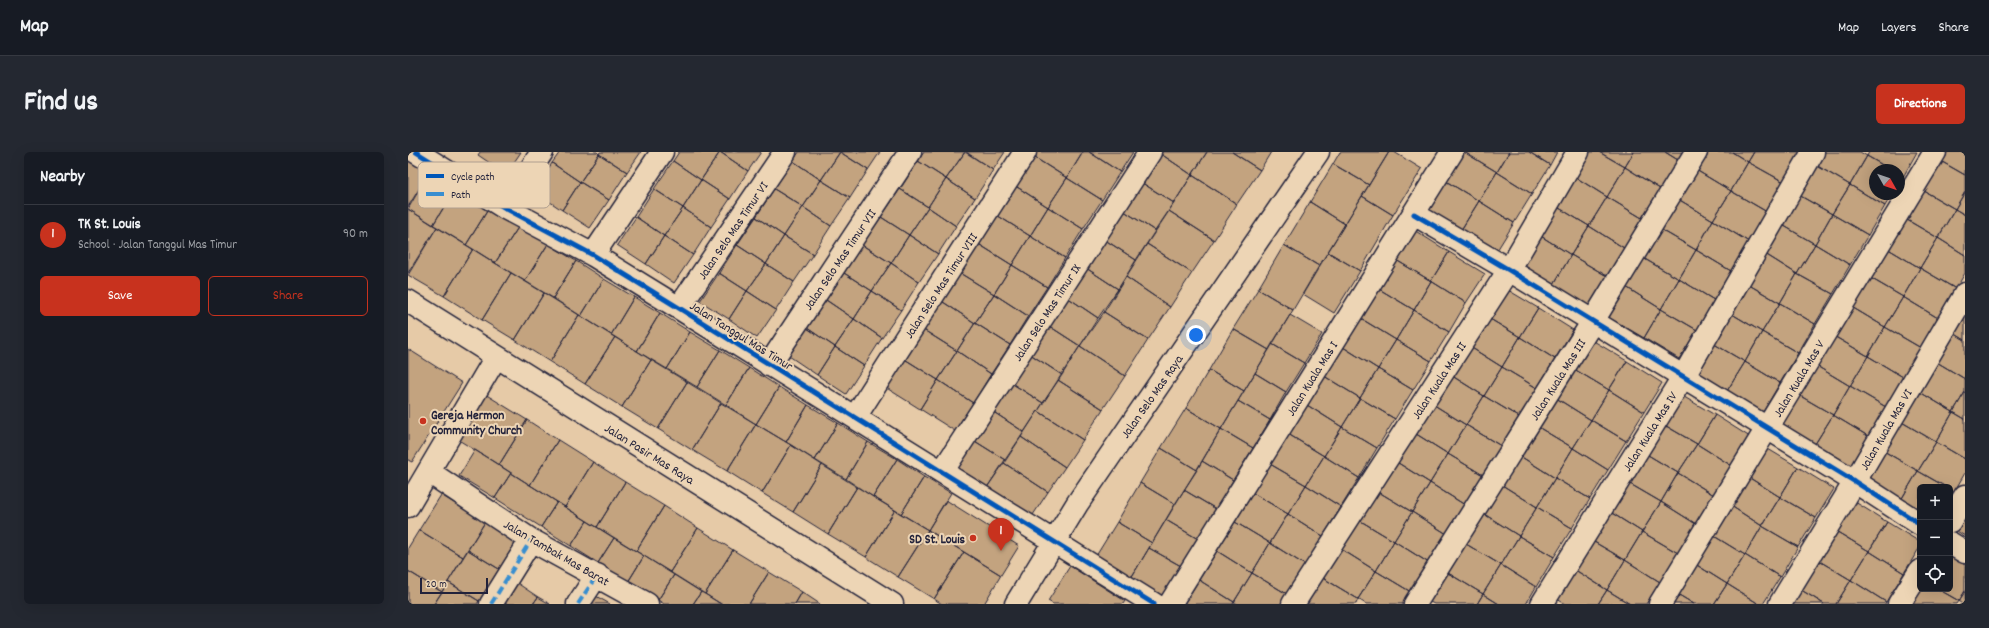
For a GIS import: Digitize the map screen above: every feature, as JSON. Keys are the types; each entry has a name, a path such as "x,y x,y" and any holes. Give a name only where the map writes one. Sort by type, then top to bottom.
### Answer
{"street":[{"path":"536,162 542,152"},
{"path":"593,256 662,152"},
{"name":"Jalan Selo Mas Timur VI","path":"679,308 785,152"},
{"name":"Jalan Selo Mas Timur VII","path":"769,365 910,152"},
{"name":"Jalan Selo Mas Timur VIII","path":"855,417 1025,152"},
{"name":"Jalan Selo Mas Timur IX","path":"942,472 1150,152"},
{"name":"Jalan Selo Mas Raya","path":"1016,604 1077,504 1318,152"},
{"name":"Jalan Kuala Mas I","path":"1170,604 1452,152"},
{"name":"Jalan Kuala Mas II","path":"1293,604 1509,270 1578,152"},
{"name":"Jalan Kuala Mas III","path":"1415,604 1593,321 1696,152"},
{"name":"Jalan Kuala Mas IV","path":"1542,604 1683,377 1813,152"},
{"name":"Jalan Kuala Mas V","path":"1660,604 1935,152"},
{"name":"Jalan Tanggul Mas Timur","path":"418,153 432,162"},
{"name":"Jalan Tanggul Mas Timur","path":"506,208 593,256 679,308 1154,604"},
{"path":"1414,214 1593,321 1854,481 1917,522"},
{"name":"Jalan Kuala Mas VI","path":"1780,604 1965,294"},
{"name":"Jalan Pasir Mas Raya","path":"408,301 892,604"},
{"path":"408,506 496,357"},
{"name":"Jalan Tambak Mas Barat","path":"429,472 531,540 647,604"},
{"path":"1951,520 1965,496"},
{"path":"491,604 531,540"},
{"path":"1953,545 1965,552"},
{"path":"578,604 596,575"},
{"path":"1899,604 1917,576"}],"building":[{"path":"480,152 521,152 514,162 488,162 478,155"},
{"path":"560,152 597,152 599,154 580,182 552,163"},
{"path":"600,152 641,152 627,172 599,154"},
{"path":"679,152 720,152 701,180 673,161"},
{"path":"720,152 761,152 748,171"},
{"path":"720,152 748,171 730,199 701,180"},
{"path":"799,152 840,152 821,180 793,161"},
{"path":"840,152 880,152 868,170"},
{"path":"840,152 868,170 850,198 821,180"},
{"path":"924,152 965,152 946,179 918,161"},
{"path":"965,152 993,170 975,198 946,179"},
{"path":"966,152 1005,152 993,170"},
{"path":"1035,152 1083,152 1067,178 1032,156"},
{"path":"1083,152 1089,152 1120,172 1102,200 1067,178"},
{"path":"1089,152 1133,152 1120,172"},
{"path":"1158,152 1207,152 1192,175"},
{"path":"1158,152 1192,175 1174,203 1139,181"},
{"path":"1207,152 1232,152 1260,170 1237,204 1192,175"},
{"path":"1232,152 1271,152 1260,170"},
{"path":"1340,152 1389,152 1369,185 1333,164"},
{"path":"1389,152 1394,152 1422,169 1393,215 1362,196"},
{"path":"1461,152 1464,152 1497,172 1479,201 1444,180"},
{"path":"1464,152 1509,152 1497,172"},
{"path":"1509,152 1529,152 1550,165 1532,194 1497,172"},
{"path":"1529,152 1557,152 1550,165"},
{"path":"1586,152 1599,152 1625,167 1607,197 1572,175"},
{"path":"1599,152 1634,152 1625,167"},
{"path":"1634,152 1665,152 1678,160 1660,189 1625,167"},
{"path":"1665,152 1683,152 1678,160"},
{"path":"1706,152 1732,152 1748,162 1731,191 1696,170"},
{"path":"1732,152 1754,152 1748,162"},
{"path":"1754,152 1801,153 1784,182 1748,162"},
{"path":"1821,152 1860,152 1867,156 1850,185 1814,164"},
{"path":"1869,152 1917,152 1905,173 1905,164 1881,164 1867,156"},
{"path":"1941,152 1965,152 1965,175 1937,159"},
{"path":"599,154 627,172 609,200 580,182"},
{"path":"1032,156 1067,178 1048,207 1014,185"},
{"path":"1867,156 1881,164 1869,164 1869,196 1850,185"},
{"path":"408,158 418,164 418,191 408,207"},
{"path":"1937,159 1965,175 1965,192 1955,209 1919,188"},
{"path":"673,161 701,180 683,208 654,189"},
{"path":"793,161 821,180 803,207 774,189"},
{"path":"918,161 946,179 928,207 900,189"},
{"path":"1748,162 1784,182 1767,212 1731,191"},
{"path":"552,163 580,182 562,210 550,202 550,166"},
{"path":"1333,164 1369,185 1345,224 1310,202"},
{"path":"1814,164 1850,185 1832,214 1797,194"},
{"path":"1625,167 1660,189 1642,218 1607,197"},
{"path":"1696,170 1731,191 1713,220 1678,199"},
{"path":"1497,172 1532,194 1514,223 1479,201"},
{"path":"1192,175 1237,204 1214,240 1169,211"},
{"path":"1572,175 1607,197 1589,226 1554,205"},
{"path":"1067,178 1102,200 1083,229 1048,207"},
{"path":"946,179 975,198 956,226 928,207"},
{"path":"701,180 730,199 711,227 683,208"},
{"path":"821,180 850,198 831,226 803,207"},
{"path":"1444,180 1479,201 1461,230 1425,209"},
{"path":"1139,181 1174,203 1155,231 1121,209"},
{"path":"580,182 609,200 590,228 562,210"},
{"path":"1014,185 1048,207 1030,236 995,214"},
{"path":"1850,185 1869,196 1869,200 1875,200 1885,206 1868,235 1832,214"},
{"path":"1919,188 1955,209 1938,238 1902,217"},
{"path":"654,189 683,208 664,236 636,217"},
{"path":"774,189 803,207 784,236 756,217"},
{"path":"900,189 928,207 909,235 881,217"},
{"path":"1731,191 1767,212 1749,242 1713,220"},
{"path":"418,192 418,208 443,208 433,225 408,209"},
{"path":"1965,192 1965,215 1955,209"},
{"path":"1797,194 1832,214 1815,244 1779,223"},
{"path":"1362,196 1393,215 1360,271 1328,252"},
{"path":"1607,197 1642,218 1624,248 1589,226"},
{"path":"1678,199 1713,220 1696,250 1660,229"},
{"path":"1875,200 1888,200 1885,206"},
{"path":"1479,201 1514,223 1496,252 1461,230"},
{"path":"1310,202 1345,224 1319,266 1284,245"},
{"path":"1554,205 1589,226 1571,255 1536,233"},
{"path":"803,207 831,226 813,254 784,236"},
{"path":"928,207 956,226 938,254 909,235"},
{"path":"1048,207 1083,229 1065,258 1030,236"},
{"path":"443,208 489,208 466,245 433,225"},
{"path":"489,208 519,226 495,263 466,245"},
{"path":"683,208 711,227 693,255 664,236"},
{"path":"408,209 437,227 408,273"},
{"path":"1121,209 1155,231 1136,260 1102,238"},
{"path":"1955,209 1965,215 1965,255 1938,238"},
{"path":"1169,211 1214,240 1192,273 1147,244"},
{"path":"995,214 1030,236 1012,265 977,243"},
{"path":"1832,214 1868,235 1850,265 1815,244"},
{"path":"636,217 664,236 646,264 617,245"},
{"path":"756,217 784,236 766,264 737,245"},
{"path":"881,217 909,235 891,263 862,245"},
{"path":"1902,217 1938,238 1920,268 1885,247"},
{"path":"1713,220 1749,242 1731,271 1696,250"},
{"path":"1779,223 1815,244 1797,274 1762,252"},
{"path":"519,226 548,244 525,281 495,263"},
{"path":"1589,226 1624,248 1607,276 1571,255"},
{"path":"437,227 473,249 444,296 408,275"},
{"path":"1660,229 1696,250 1679,279 1643,258"},
{"path":"1414,230 1449,252 1431,281 1396,260"},
{"path":"1536,233 1571,255 1554,284 1518,263"},
{"path":"909,235 938,254 919,282 891,263"},
{"path":"664,236 693,255 674,283 646,264"},
{"path":"784,236 813,254 794,282 766,264"},
{"path":"1030,236 1065,258 1047,287 1012,265"},
{"path":"1102,238 1136,260 1118,289 1083,266"},
{"path":"1938,238 1965,255 1965,273 1956,289 1920,268"},
{"path":"977,243 1012,265 994,294 958,272"},
{"path":"548,244 576,261 553,298 525,281"},
{"path":"1147,244 1192,273 1170,307 1126,277"},
{"path":"1815,244 1850,265 1833,294 1797,274"},
{"path":"737,245 766,264 747,291 719,273"},
{"path":"862,245 891,263 872,291 844,273"},
{"path":"1284,245 1319,266 1293,310 1258,289"},
{"path":"1885,247 1920,268 1903,297 1867,276"},
{"path":"473,249 511,273 482,320 444,296"},
{"path":"1696,250 1731,271 1714,300 1679,279"},
{"path":"1328,252 1360,271 1334,313 1303,294"},
{"path":"1449,252 1485,274 1466,303 1431,281"},
{"path":"1762,252 1797,274 1780,303 1744,282"},
{"path":"1571,255 1607,276 1589,306 1554,284"},
{"path":"1643,258 1679,279 1661,309 1626,287"},
{"path":"1396,260 1431,281 1414,310 1379,289"},
{"path":"576,261 604,279 581,316 553,298"},
{"path":"891,263 919,282 901,310 872,291"},
{"path":"766,264 794,282 776,310 747,291"},
{"path":"1012,265 1047,287 1028,316 994,294"},
{"path":"1083,266 1118,289 1098,318 1064,295"},
{"path":"1920,268 1956,289 1938,318 1903,297"},
{"path":"958,272 994,294 975,323 940,300"},
{"path":"511,273 544,293 515,340 482,320"},
{"path":"719,273 747,291 729,319 700,301"},
{"path":"844,273 872,291 854,319 826,300"},
{"path":"1797,274 1833,294 1815,324 1780,303"},
{"path":"1867,276 1903,297 1885,327 1850,306"},
{"path":"1126,277 1170,307 1148,340 1104,312"},
{"path":"604,279 634,297 611,335 581,316"},
{"path":"1679,279 1714,300 1697,330 1661,309"},
{"path":"1431,281 1466,303 1449,332 1414,310"},
{"path":"1744,282 1780,303 1762,332 1727,311"},
{"path":"1503,287 1538,308 1520,337 1485,316"},
{"path":"1626,287 1661,309 1644,338 1608,317"},
{"path":"1258,289 1293,310 1269,350 1233,329"},
{"path":"1379,289 1414,310 1396,340 1360,318"},
{"path":"747,291 776,310 757,338 729,319"},
{"path":"872,291 901,310 882,338 854,319"},
{"path":"544,293 579,315 550,362 515,340"},
{"path":"994,294 1028,316 1010,345 975,323"},
{"path":"1064,295 1098,318 1080,346 1046,324"},
{"path":"634,297 660,313 637,351 611,335"},
{"path":"1903,297 1938,318 1921,348 1885,327"},
{"path":"826,300 854,319 835,347 807,328"},
{"path":"940,300 975,323 957,351 922,329"},
{"path":"1780,303 1815,324 1798,353 1762,332"},
{"path":"1850,306 1885,327 1868,356 1832,335"},
{"path":"1538,308 1573,330 1555,359 1520,337"},
{"path":"1661,309 1697,330 1679,359 1644,338"},
{"path":"1414,310 1449,332 1431,361 1396,340"},
{"path":"1727,311 1762,332 1745,362 1709,341"},
{"path":"1965,311 1965,340 1952,332"},
{"path":"1104,312 1148,340 1125,376 1080,346"},
{"path":"660,313 690,332 667,369 637,351"},
{"path":"579,315 615,337 585,384 550,362"},
{"path":"1290,315 1322,334 1304,363 1272,344"},
{"path":"1485,316 1520,337 1502,367 1467,345"},
{"path":"1360,318 1396,340 1378,369 1343,347"},
{"path":"854,319 882,338 864,366 835,347"},
{"path":"975,323 1010,345 991,374 957,351"},
{"path":"1046,324 1080,346 1062,375 1027,352"},
{"path":"1885,327 1921,348 1903,377 1868,356"},
{"path":"807,328 835,347 817,375 789,356"},
{"path":"922,329 957,351 938,380 903,358"},
{"path":"1233,329 1269,350 1244,391 1209,370"},
{"path":"690,332 720,350 697,387 667,369"},
{"path":"1762,332 1798,353 1780,383 1745,362"},
{"path":"1952,332 1965,340 1965,379 1935,361"},
{"path":"1832,335 1868,356 1850,386 1815,365"},
{"path":"615,337 651,360 622,407 585,384"},
{"path":"1520,337 1555,359 1537,388 1502,367"},
{"path":"1396,340 1431,361 1413,390 1378,369"},
{"path":"1592,340 1627,361 1609,390 1574,369"},
{"path":"1709,341 1745,362 1727,391 1692,370"},
{"path":"1272,344 1304,363 1286,392 1255,373"},
{"path":"1467,345 1502,367 1484,396 1449,374"},
{"path":"1080,346 1125,376 1103,409 1058,380"},
{"path":"835,347 864,366 846,394 817,375"},
{"path":"1343,347 1378,369 1360,398 1324,376"},
{"name":"Gereja Hermon Community Church","path":"408,349 462,383 412,462 408,460"},
{"path":"720,350 749,368 726,405 697,387"},
{"path":"957,351 991,374 973,403 938,380"},
{"path":"1027,352 1062,375 1043,403 1008,381"},
{"path":"1868,356 1903,377 1886,407 1850,386"},
{"path":"903,358 938,380 920,409 885,387"},
{"path":"651,360 687,382 658,429 622,407"},
{"path":"1627,361 1662,383 1644,412 1609,390"},
{"path":"1935,361 1965,379 1965,392 1953,412 1918,391"},
{"path":"1745,362 1780,383 1763,412 1727,391"},
{"path":"1815,365 1850,386 1833,415 1797,394"},
{"path":"1502,367 1537,388 1519,417 1484,396"},
{"path":"749,368 779,387 756,424 726,405"},
{"path":"1378,369 1413,390 1395,419 1360,398"},
{"path":"1574,369 1609,390 1591,420 1556,398"},
{"path":"1209,370 1244,391 1221,429 1186,408"},
{"path":"1255,373 1286,392 1270,420 1238,401"},
{"path":"1449,374 1484,396 1466,425 1431,403"},
{"path":"1324,376 1360,398 1342,427 1307,405"},
{"path":"938,380 973,403 955,431 920,409"},
{"path":"1058,380 1103,409 1083,440 1038,411"},
{"path":"1008,381 1043,403 1024,432 989,409"},
{"path":"687,382 721,403 692,450 658,429"},
{"path":"1850,386 1886,407 1868,436 1833,415"},
{"path":"779,387 808,405 786,442 756,424"},
{"path":"1609,390 1644,412 1626,441 1591,420"},
{"path":"1918,391 1953,412 1936,442 1900,421"},
{"path":"1965,392 1965,419 1953,412"},
{"path":"485,394 527,420 499,465 457,439"},
{"path":"1679,394 1715,415 1697,444 1661,423"},
{"path":"1797,394 1833,415 1815,444 1780,423"},
{"path":"1484,396 1519,417 1501,446 1466,425"},
{"path":"1360,398 1395,419 1377,448 1342,427"},
{"path":"1556,398 1591,420 1573,448 1538,427"},
{"path":"1238,401 1270,420 1253,448 1221,429"},
{"path":"721,403 756,424 727,471 692,450"},
{"path":"1431,403 1466,425 1448,454 1413,432"},
{"path":"808,405 838,423 815,460 786,442"},
{"path":"1307,405 1342,427 1324,456 1288,434"},
{"path":"1186,408 1221,429 1197,470 1161,448"},
{"path":"989,409 1024,432 1005,460 970,438"},
{"path":"1038,411 1083,440 1065,467 1021,437"},
{"path":"1953,412 1965,419 1965,459 1936,442"},
{"path":"1715,415 1750,437 1732,466 1697,444"},
{"path":"1833,415 1868,436 1851,465 1815,444"},
{"path":"527,420 558,440 530,485 499,465"},
{"path":"1591,420 1626,441 1608,470 1573,448"},
{"path":"1900,421 1936,442 1918,471 1882,450"},
{"path":"838,423 868,442 846,479 815,460"},
{"path":"1661,423 1697,444 1678,473 1643,452"},
{"path":"756,424 791,445 762,493 727,471"},
{"path":"1466,425 1501,446 1483,475 1448,454"},
{"path":"1342,427 1377,448 1359,478 1324,456"},
{"path":"1538,427 1573,448 1555,478 1520,456"},
{"path":"1221,429 1253,448 1233,480 1202,461"},
{"path":"1413,432 1448,454 1430,483 1395,461"},
{"path":"1288,434 1324,456 1306,485 1270,464"},
{"path":"1021,437 1065,467 1048,492 1004,463"},
{"path":"970,438 1005,460 986,489 952,467"},
{"path":"558,440 593,462 565,507 530,485"},
{"path":"868,442 897,459 873,497 846,479"},
{"path":"1936,442 1965,459 1965,473 1954,492 1953,484 1941,484 1918,471"},
{"path":"1697,444 1732,466 1714,495 1678,473"},
{"path":"791,445 822,465 793,512 762,493"},
{"path":"1763,446 1798,467 1780,497 1745,475"},
{"path":"1161,448 1197,470 1175,504 1140,483"},
{"path":"1573,448 1608,470 1590,499 1555,478"},
{"path":"475,450 511,473 495,498 459,476"},
{"path":"1882,450 1918,471 1901,500 1865,479"},
{"path":"1643,452 1678,473 1661,502 1625,481"},
{"path":"1448,454 1483,475 1465,505 1430,483"},
{"path":"1324,456 1359,478 1341,507 1306,485"},
{"path":"1520,456 1555,478 1537,507 1502,485"},
{"path":"897,459 924,477 901,514 873,497"},
{"path":"1202,461 1233,480 1216,509 1184,490"},
{"path":"1395,461 1430,483 1412,512 1377,491"},
{"path":"593,462 625,482 597,527 565,507"},
{"path":"1004,463 1048,492 1031,518 986,489"},
{"path":"1270,464 1306,485 1288,514 1253,493"},
{"path":"822,465 857,487 828,534 793,512"},
{"path":"1798,467 1834,489 1816,518 1780,497"},
{"path":"1918,471 1941,484 1917,484 1917,509 1901,500"},
{"path":"511,473 557,502 541,527 495,498"},
{"path":"1678,473 1714,495 1696,524 1661,502"},
{"path":"1745,475 1780,497 1762,526 1728,504"},
{"path":"924,477 951,493 928,530 901,514"},
{"path":"1555,478 1590,499 1572,528 1537,507"},
{"path":"1625,481 1661,502 1642,532 1607,510"},
{"path":"625,482 664,506 636,551 597,527"},
{"path":"1140,483 1175,504 1152,543 1117,522"},
{"path":"1430,483 1465,505 1447,534 1412,512"},
{"path":"1306,485 1341,507 1323,536 1288,514"},
{"path":"1502,485 1537,507 1519,536 1484,514"},
{"path":"857,487 895,510 866,557 828,534"},
{"path":"1184,490 1216,509 1198,539 1166,520"},
{"path":"1377,491 1412,512 1394,541 1359,520"},
{"path":"1253,493 1288,514 1270,543 1235,522"},
{"path":"441,495 485,522 463,557 419,530"},
{"path":"1780,497 1816,518 1798,547 1762,526"},
{"name":"SD St. Louis","path":"946,500 1019,546 1001,575 928,530"},
{"path":"1852,500 1887,522 1869,551 1834,530"},
{"path":"557,502 587,521 571,546 541,527"},
{"path":"1661,502 1696,524 1678,553 1642,532"},
{"path":"1728,504 1762,526 1745,555 1709,533"},
{"path":"664,506 698,528 670,572 636,551"},
{"path":"1537,507 1572,528 1554,557 1519,536"},
{"path":"895,510 928,530 898,577 866,557"},
{"path":"1607,510 1642,532 1625,560 1589,539"},
{"path":"1412,512 1447,534 1429,563 1394,541"},
{"path":"1288,514 1323,536 1305,565 1270,543"},
{"path":"1484,514 1519,536 1501,565 1466,544"},
{"path":"1965,514 1965,536 1955,530"},
{"path":"1166,520 1198,539 1181,566 1149,548"},
{"path":"1359,520 1394,541 1376,571 1341,549"},
{"path":"587,521 614,538 598,563 571,546"},
{"path":"485,522 516,542 499,569 468,550"},
{"path":"1117,522 1152,543 1131,578 1096,556"},
{"path":"1235,522 1270,543 1252,573 1217,551"},
{"path":"1887,522 1917,540 1917,552 1904,573 1869,551"},
{"path":"1762,526 1798,547 1780,577 1745,555"},
{"path":"698,528 733,550 705,594 670,572"},
{"path":"419,530 463,557 442,592 408,571 408,548"},
{"path":"928,530 964,552 934,599 898,577"},
{"path":"1834,530 1869,551 1851,580 1816,559"},
{"path":"1642,532 1678,553 1660,582 1625,560"},
{"path":"1709,533 1745,555 1727,584 1692,562"},
{"path":"1519,536 1554,557 1536,587 1501,565"},
{"path":"614,538 644,556 628,582 598,563"},
{"path":"1589,539 1625,560 1607,590 1572,568"},
{"path":"1394,541 1429,563 1411,592 1376,571"},
{"path":"1270,543 1305,565 1287,594 1252,573"},
{"path":"1466,544 1501,565 1483,594 1448,573"},
{"path":"1149,548 1181,566 1163,597 1131,578"},
{"path":"1341,549 1376,571 1358,599 1323,578"},
{"path":"468,550 499,569 479,601 448,582"},
{"path":"733,550 769,572 749,604 721,604 705,594"},
{"path":"1217,551 1252,573 1234,602 1199,580"},
{"path":"1869,551 1904,573 1886,602 1851,580"},
{"path":"964,552 1001,575 984,604 942,604 934,599"},
{"path":"1745,555 1780,577 1763,604 1759,604 1727,584"},
{"path":"644,556 674,575 658,600 628,582"},
{"path":"1953,558 1965,565 1965,591 1959,601 1943,592 1953,592"},
{"path":"1816,559 1851,580 1836,604 1824,604 1798,588"},
{"path":"1625,560 1660,582 1646,604 1630,604 1607,590"},
{"path":"1692,562 1727,584 1714,604 1694,604 1674,592"},
{"path":"1501,565 1536,587 1526,604 1499,604 1483,594"},
{"path":"1070,566 1125,601 1123,604 1053,604 1048,601"},
{"path":"1572,568 1607,590 1598,604 1565,604 1554,597"},
{"path":"408,571 442,592 434,604 408,604"},
{"path":"1376,571 1411,592 1404,604 1366,604 1358,599"},
{"path":"769,572 802,592 795,604 749,604"},
{"path":"1252,573 1287,594 1281,604 1238,604 1234,602"},
{"path":"1448,573 1483,594 1477,604 1434,604 1430,602"},
{"path":"674,575 701,592 693,604 664,604 658,600"},
{"path":"1323,578 1358,599 1356,604 1307,604"},
{"path":"1199,580 1234,602 1233,604 1184,604"},
{"path":"1851,580 1886,602 1885,604 1836,604"},
{"path":"514,581 538,597 533,604 499,604"},
{"path":"448,582 479,601 477,604 434,604"},
{"path":"1727,584 1759,604 1714,604"},
{"path":"1798,588 1824,604 1788,604"},
{"path":"1607,590 1630,604 1598,604"},
{"path":"1965,591 1965,604 1963,604 1959,601"},
{"path":"701,592 705,594 721,604 693,604"},
{"path":"802,592 820,604 795,604"},
{"path":"1674,592 1694,604 1666,604"},
{"path":"1918,592 1943,592 1959,601 1957,604 1909,604"},
{"path":"1483,594 1499,604 1477,604"},
{"path":"594,595 610,604 589,604"},
{"path":"538,597 550,604 533,604"}],"marked path":[{"path":"491,604 531,540"},
{"path":"578,604 597,575"}],"cycle path":[{"path":"416,152 432,162"},
{"path":"505,208 593,255 1154,604"},
{"path":"1414,214 1509,270 1854,481 1917,522"}],"place":[{"name":"Gereja Hermon Community Church","path":"423,421"},
{"name":"SD St. Louis","path":"973,538"},
{"name":"TK St. Louis","path":"1001,551"}]}
